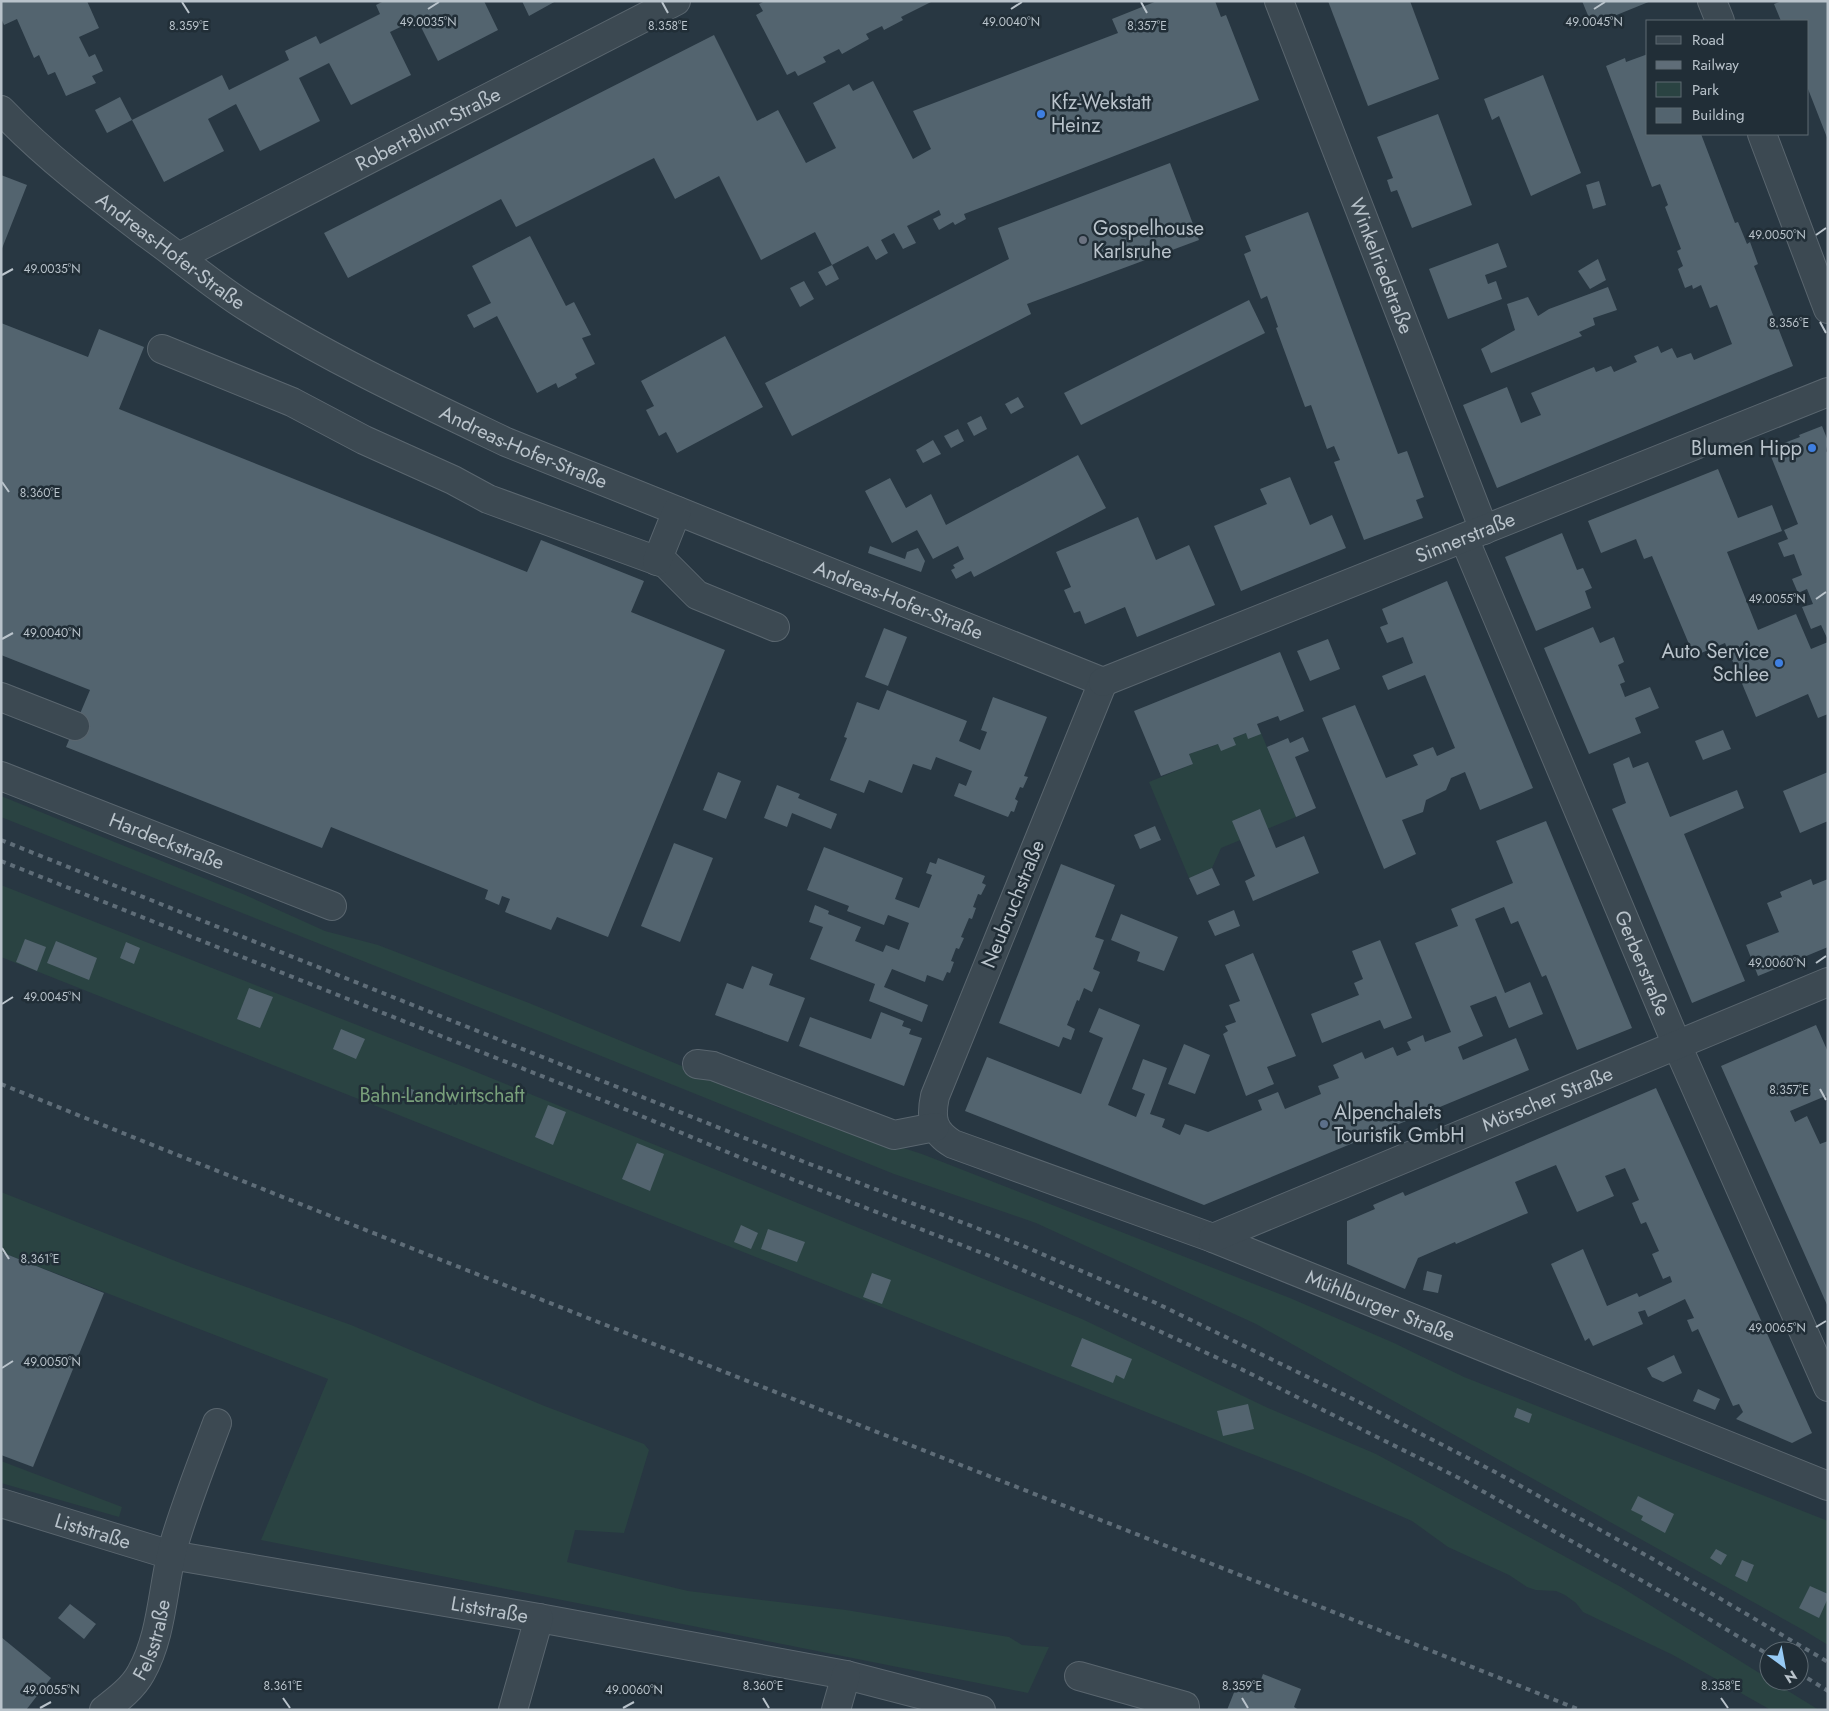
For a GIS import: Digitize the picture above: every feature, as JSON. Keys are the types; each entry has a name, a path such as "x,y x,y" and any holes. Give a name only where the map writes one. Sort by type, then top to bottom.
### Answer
{"street":[{"name":"Robert-Blum-Straße","path":"180,257 676,1"},
{"name":"Winkelriedstraße","path":"1279,1 1474,534"},
{"path":"1712,1 1720,20"},
{"name":"Andreas-Hofer-Straße","path":"1,110 14,124 92,193 246,306 321,350 412,397 506,442 1103,682"},
{"path":"1762,135 1828,309"},
{"path":"162,349 292,402 364,440 453,480 488,499 666,564 697,595 775,628"},
{"name":"Sinnerstraße","path":"1103,682 1828,392"},
{"path":"657,561 677,511"},
{"name":"Gerberstraße","path":"1474,534 1677,1045 1828,1387"},
{"name":"Neubruchstraße","path":"935,1127 932,1111 935,1096 1103,682"},
{"path":"1,697 75,726"},
{"name":"Hardeckstraße","path":"1,776 332,906"},
{"name":"Mörscher Straße","path":"1213,1238 1828,982"},
{"path":"697,1064 713,1066 894,1136 935,1127"},
{"name":"Mühlburger Straße","path":"935,1127 942,1137 953,1144 1213,1238 1828,1486"},
{"name":"Felsstraße","path":"104,1710 120,1697 140,1674 154,1646 171,1555 185,1505 217,1423"},
{"name":"Liststraße","path":"1,1503 171,1555 539,1618 846,1675 982,1710"},
{"path":"513,1710 539,1618"},
{"path":"836,1710 846,1675"},
{"path":"1079,1676 1185,1706 1185,1710"}],"green space":[{"path":"1259,728 1296,817 1221,848 1212,868 1189,878 1149,782 1193,764 1189,754"},
{"path":"1,796 243,894 325,931 378,945 529,1003 779,1108 922,1154 1290,1298 1394,1343 1464,1377 1828,1521 1828,1645 1256,1324 1036,1223 894,1174 1,817"},
{"name":"Bahn-Landwirtschaft","path":"1,885 464,1067 1082,1319 1268,1408 1376,1454 1621,1587 1759,1673 1759,1691 1788,1691 1819,1710 1771,1710 1673,1655 1583,1612 1576,1603 1565,1595 1556,1591 1536,1590 1527,1587 1509,1575 1448,1547 1412,1521 1301,1473 1,957"},
{"path":"1,1192 188,1266 351,1325 542,1405 644,1444 649,1450 624,1533 575,1530 567,1562 688,1591 846,1610 1009,1637 1022,1645 1049,1647 1028,1693 261,1540 328,1379 1,1252"},
{"path":"1,1461 122,1507 119,1517 1,1483"}],"building":[{"path":"1,1 87,1 99,28 79,37 89,57 95,54 103,71 92,76 96,83 66,96 55,72 48,75 39,55 34,58 17,19 4,25 1,18"},
{"path":"384,1 484,1 498,30 438,61 417,19 390,32 411,75 351,105 329,63 299,78 320,121 260,151 236,104 208,119 224,151 164,182 132,120 222,75 229,90 289,60 285,51 316,36 320,44 380,14 376,5"},
{"path":"522,1 556,1 529,16"},
{"path":"765,1 933,1 901,17 903,20 884,30 882,26 866,34 869,39 842,54 839,49 823,57 826,62 798,76 795,71 787,75 756,15 763,11 759,4"},
{"path":"1157,1 1215,1 1221,17 1226,15 1259,100 964,214 966,219 955,225 953,222 939,230 933,219 941,215 939,210 907,226 916,243 903,249 894,233 881,240 888,253 876,260 868,246 832,265 815,232 761,260 719,176 675,199 654,158 516,227 501,199 348,278 324,233 714,35 757,121 778,110 806,163 836,148 813,103 849,84 853,91 873,81 913,159 931,149 913,111 1118,33 1112,19"},
{"path":"1328,1 1410,1 1439,79 1368,106"},
{"path":"1582,1 1651,1 1592,25"},
{"path":"1782,1 1828,1 1828,140 1809,92 1809,20 1781,20 1774,4"},
{"path":"1646,55 1646,135 1701,135 1735,223 1738,222 1747,244 1750,242 1758,264 1754,266 1793,366 1497,488 1463,405 1507,387 1521,423 1541,415 1531,393 1594,367 1596,372 1611,366 1614,372 1637,362 1634,356 1658,346 1661,353 1672,348 1677,358 1691,353 1694,360 1732,344 1717,305 1710,308 1701,285 1693,289 1692,285 1685,288 1678,269 1683,266 1677,251 1681,249 1665,207 1668,205 1660,184 1652,187 1606,66 1625,58 1626,62"},
{"path":"1543,75 1581,173 1531,196 1499,116 1492,120 1484,99"},
{"path":"120,97 132,120 107,133 95,110"},
{"path":"1438,114 1472,205 1412,228 1397,190 1391,192 1387,180 1393,178 1377,137"},
{"path":"1170,163 1199,240 1027,304 1031,314 792,436 765,383 1009,259 998,228"},
{"path":"1,175 27,185 1,251"},
{"path":"1599,181 1606,205 1593,209 1586,185"},
{"path":"1308,212 1398,454 1407,451 1424,497 1416,500 1423,518 1364,540 1334,462 1340,460 1334,446 1327,449 1311,405 1305,407 1276,328 1278,327 1267,296 1261,299 1244,254 1251,251 1245,236"},
{"path":"530,236 566,306 574,302 591,335 582,338 595,364 575,374 577,378 558,388 556,383 537,393 497,316 474,328 467,315 491,303 472,266"},
{"path":"1498,243 1507,267 1485,275 1488,284 1496,281 1502,299 1448,319 1429,269"},
{"path":"1598,259 1606,280 1590,289 1578,271"},
{"path":"832,265 839,279 826,286 818,272"},
{"path":"804,281 814,299 800,307 790,288"},
{"path":"1608,287 1617,310 1593,318 1595,325 1579,332 1582,336 1491,373 1481,349 1515,330 1507,304 1528,297 1538,316 1549,309"},
{"path":"1249,300 1265,333 1081,425 1064,393"},
{"path":"1,323 88,357 99,329 144,347 119,409 527,572 541,540 644,581 631,612 725,650 608,937 557,917 551,930 505,912 510,899 502,896 499,905 485,899 488,890 331,827 322,848 66,747 90,690 1,655"},
{"path":"725,336 763,407 677,453 666,432 659,436 646,410 654,406 641,381"},
{"path":"1018,397 1024,407 1011,414 1005,404"},
{"path":"981,416 987,429 974,436 967,423"},
{"path":"1822,426 1828,441 1826,451 1828,454 1828,640 1821,625 1811,629 1802,607 1813,604 1807,589 1798,593 1792,579 1802,575 1794,554 1784,557 1778,543 1788,539 1784,530 1798,524 1768,449"},
{"path":"958,429 964,441 951,448 944,436"},
{"path":"933,440 941,454 923,463 916,450"},
{"path":"1078,455 1106,508 974,577 971,571 956,579 951,570 955,568 953,565 964,559 958,546 933,559 917,530 892,543 865,491 890,478 906,508 931,494 946,525"},
{"path":"1718,469 1738,518 1772,505 1782,531 1727,552 1758,630 1796,614 1811,649 1828,642 1828,714 1818,718 1808,694 1756,717 1725,643 1694,656 1652,556 1644,559 1636,539 1601,553 1588,521"},
{"path":"1290,477 1310,525 1332,515 1346,548 1241,591 1214,526 1267,504 1260,489"},
{"path":"1138,517 1156,560 1189,545 1215,605 1137,637 1125,607 1085,624 1080,611 1074,613 1064,590 1071,587 1056,552"},
{"path":"1562,533 1577,570 1583,568 1592,588 1585,591 1591,608 1536,631 1505,557"},
{"path":"870,546 905,559 907,552 918,548 925,561 921,572 868,553"},
{"path":"1447,581 1533,788 1480,810 1465,772 1451,778 1446,790 1426,800 1423,812 1402,820 1416,854 1384,869 1322,718 1355,705 1386,778 1418,765 1413,755 1433,747 1437,756 1455,748 1425,675 1388,690 1382,676 1413,663 1403,637 1387,643 1380,627 1388,624 1382,609"},
{"path":"1593,627 1600,643 1614,637 1624,662 1618,665 1625,682 1620,684 1625,697 1650,687 1659,708 1635,718 1641,733 1589,754 1544,648"},
{"path":"884,628 907,637 888,686 865,677"},
{"path":"1328,639 1340,669 1310,681 1297,651"},
{"path":"1280,652 1304,711 1280,721 1278,716 1257,724 1261,734 1248,739 1246,733 1233,738 1236,745 1221,751 1218,744 1189,754 1193,764 1161,776 1134,711"},
{"path":"887,690 967,721 959,741 980,750 987,732 981,730 993,697 1047,717 1024,776 1028,777 1023,788 1020,787 1015,799 1018,801 1014,812 1011,811 1008,817 954,796 959,783 966,786 972,771 936,757 931,770 913,764 902,793 869,780 864,793 830,780 847,738 844,737 857,702 879,710"},
{"path":"1723,730 1731,749 1703,760 1695,741"},
{"path":"1303,737 1309,751 1295,757 1316,808 1296,817 1267,747 1288,738 1290,743"},
{"path":"1629,757 1633,768 1648,762 1670,817 1737,790 1744,808 1684,834 1745,981 1692,1003 1612,809 1626,803 1613,764"},
{"path":"718,772 741,781 726,819 703,810"},
{"path":"1828,772 1828,821 1800,833 1783,791"},
{"path":"777,785 800,794 798,798 837,814 831,829 792,813 787,827 764,818"},
{"path":"1260,809 1276,848 1304,836 1319,873 1253,901 1245,881 1255,876 1232,821"},
{"path":"1546,821 1632,1028 1577,1050 1546,975 1542,977 1518,921 1511,924 1504,907 1475,919 1505,993 1530,982 1543,1014 1509,1028 1496,996 1470,1006 1483,1036 1458,1047 1463,1060 1516,1038 1529,1070 1204,1205 965,1111 987,1057 1081,1094 1103,1038 1089,1032 1099,1008 1140,1025 1108,1105 1136,1117 1145,1094 1132,1089 1143,1059 1167,1068 1150,1114 1165,1119 1162,1127 1180,1135 1185,1124 1208,1132 1262,1110 1258,1100 1278,1092 1285,1109 1321,1094 1318,1086 1339,1078 1333,1065 1362,1052 1365,1059 1393,1047 1397,1056 1411,1050 1407,1042 1423,1035 1425,1042 1451,1032 1415,943 1458,926 1451,909 1513,883 1496,841"},
{"path":"1155,826 1161,840 1140,849 1134,835"},
{"path":"674,843 713,858 680,942 641,926"},
{"path":"824,847 903,878 895,899 919,908 932,875 926,873 930,862 936,864 938,858 985,876 982,883 986,885 981,895 978,894 973,907 976,908 972,919 969,918 961,937 964,938 959,949 956,948 951,961 954,962 950,973 947,972 943,981 927,975 925,982 892,969 884,987 928,1005 922,1022 869,1001 875,984 810,959 823,927 809,922 815,905 829,911 828,914 861,927 855,941 883,952 886,945 899,950 909,923 888,915 884,925 847,911 849,906 807,890"},
{"path":"1061,864 1115,885 1095,937 1104,940 1093,969 1100,972 1092,992 1084,988 1079,1001 1077,1000 1067,1025 1075,1029 1071,1040 1063,1037 1059,1047 999,1023"},
{"path":"1212,868 1220,885 1197,895 1189,878"},
{"path":"1811,879 1813,885 1828,879 1828,947 1758,976 1746,945 1779,932 1767,903 1782,897 1780,892"},
{"path":"1234,910 1240,926 1215,936 1208,921"},
{"path":"1121,914 1178,937 1164,971 1137,961 1140,952 1111,940"},
{"path":"25,939 46,947 37,971 16,962"},
{"path":"1380,940 1412,1018 1384,1029 1380,1020 1322,1043 1311,1014 1359,995 1354,983 1363,979 1352,951"},
{"path":"56,941 97,958 89,980 47,963"},
{"path":"126,942 140,948 134,964 120,958"},
{"path":"1253,953 1296,1056 1267,1067 1274,1084 1246,1096 1223,1034 1228,1031 1225,1026 1236,1022 1229,1005 1240,1001 1225,965"},
{"path":"752,966 773,974 769,985 805,998 788,1042 715,1015 727,983 743,989"},
{"path":"249,988 273,997 260,1028 237,1019"},
{"path":"881,1012 904,1021 902,1026 911,1029 909,1034 922,1038 904,1086 799,1046 810,1017 871,1039"},
{"path":"1816,1025 1828,1052 1828,1095 1790,1111 1795,1122 1807,1116 1820,1144 1828,1141 1828,1307 1721,1066"},
{"path":"341,1029 365,1039 356,1059 333,1049"},
{"path":"1184,1044 1210,1055 1195,1094 1168,1084"},
{"path":"406,1087 414,1090 410,1101 401,1097"},
{"path":"1656,1088 1812,1433 1792,1443 1736,1419 1743,1412 1739,1404 1733,1406 1698,1329 1692,1332 1687,1320 1694,1318 1685,1299 1648,1317 1645,1310 1638,1312 1643,1324 1593,1346 1589,1338 1585,1341 1551,1264 1583,1249 1607,1306 1637,1293 1639,1297 1672,1282 1670,1276 1663,1279 1652,1254 1659,1251 1646,1222 1641,1224 1632,1203 1639,1200 1625,1168 1605,1176 1614,1196 1577,1212 1556,1165 1515,1182 1528,1213 1418,1258 1405,1289 1347,1264 1347,1221 1375,1209 1373,1205 1403,1192 1405,1196"},
{"path":"548,1105 566,1112 553,1145 535,1137"},
{"path":"637,1143 664,1154 650,1191 622,1179"},
{"path":"741,1225 758,1233 751,1249 734,1242"},
{"path":"768,1229 805,1242 797,1262 761,1249"},
{"path":"1,1252 104,1293 33,1467 1,1455"},
{"path":"1427,1271 1442,1275 1438,1293 1423,1290"},
{"path":"872,1273 891,1280 882,1304 863,1297"},
{"path":"1082,1338 1132,1359 1124,1379 1116,1375 1113,1383 1071,1366"},
{"path":"1674,1355 1682,1373 1663,1382 1652,1377 1647,1368"},
{"path":"1698,1389 1720,1399 1715,1410 1693,1401"},
{"path":"1248,1404 1254,1429 1223,1436 1217,1411"},
{"path":"1517,1408 1532,1414 1529,1423 1514,1417"},
{"path":"1638,1496 1674,1514 1665,1533 1641,1520 1643,1516 1631,1510"},
{"path":"1716,1549 1727,1555 1721,1565 1710,1558"},
{"path":"1742,1560 1754,1565 1747,1582 1735,1576"},
{"path":"1810,1586 1828,1594 1819,1618 1799,1608"},
{"path":"70,1604 96,1624 84,1639 58,1618"},
{"path":"1,1637 51,1678 26,1710 1,1710"},
{"path":"1263,1674 1301,1689 1294,1707 1299,1710 1227,1710 1237,1685 1256,1693"}],"railway":[{"path":"1,840 802,1161 1021,1245 1156,1303 1359,1402 1497,1473 1651,1558 1828,1662"},
{"path":"1,861 627,1110 794,1180 995,1258 1118,1312 1237,1367 1461,1479 1694,1610 1759,1649"},
{"path":"1,1084 395,1242 1580,1710"},
{"path":"1809,1679 1828,1691"}],"place":[{"name":"Kfz-Wekstatt Heinz","path":"1041,114"},
{"name":"Gospelhouse Karlsruhe","path":"1083,240"},
{"name":"Blumen Hipp","path":"1812,448"},
{"name":"Auto Service Schlee","path":"1779,663"},
{"name":"Alpenchalets Touristik GmbH","path":"1324,1124"}]}
